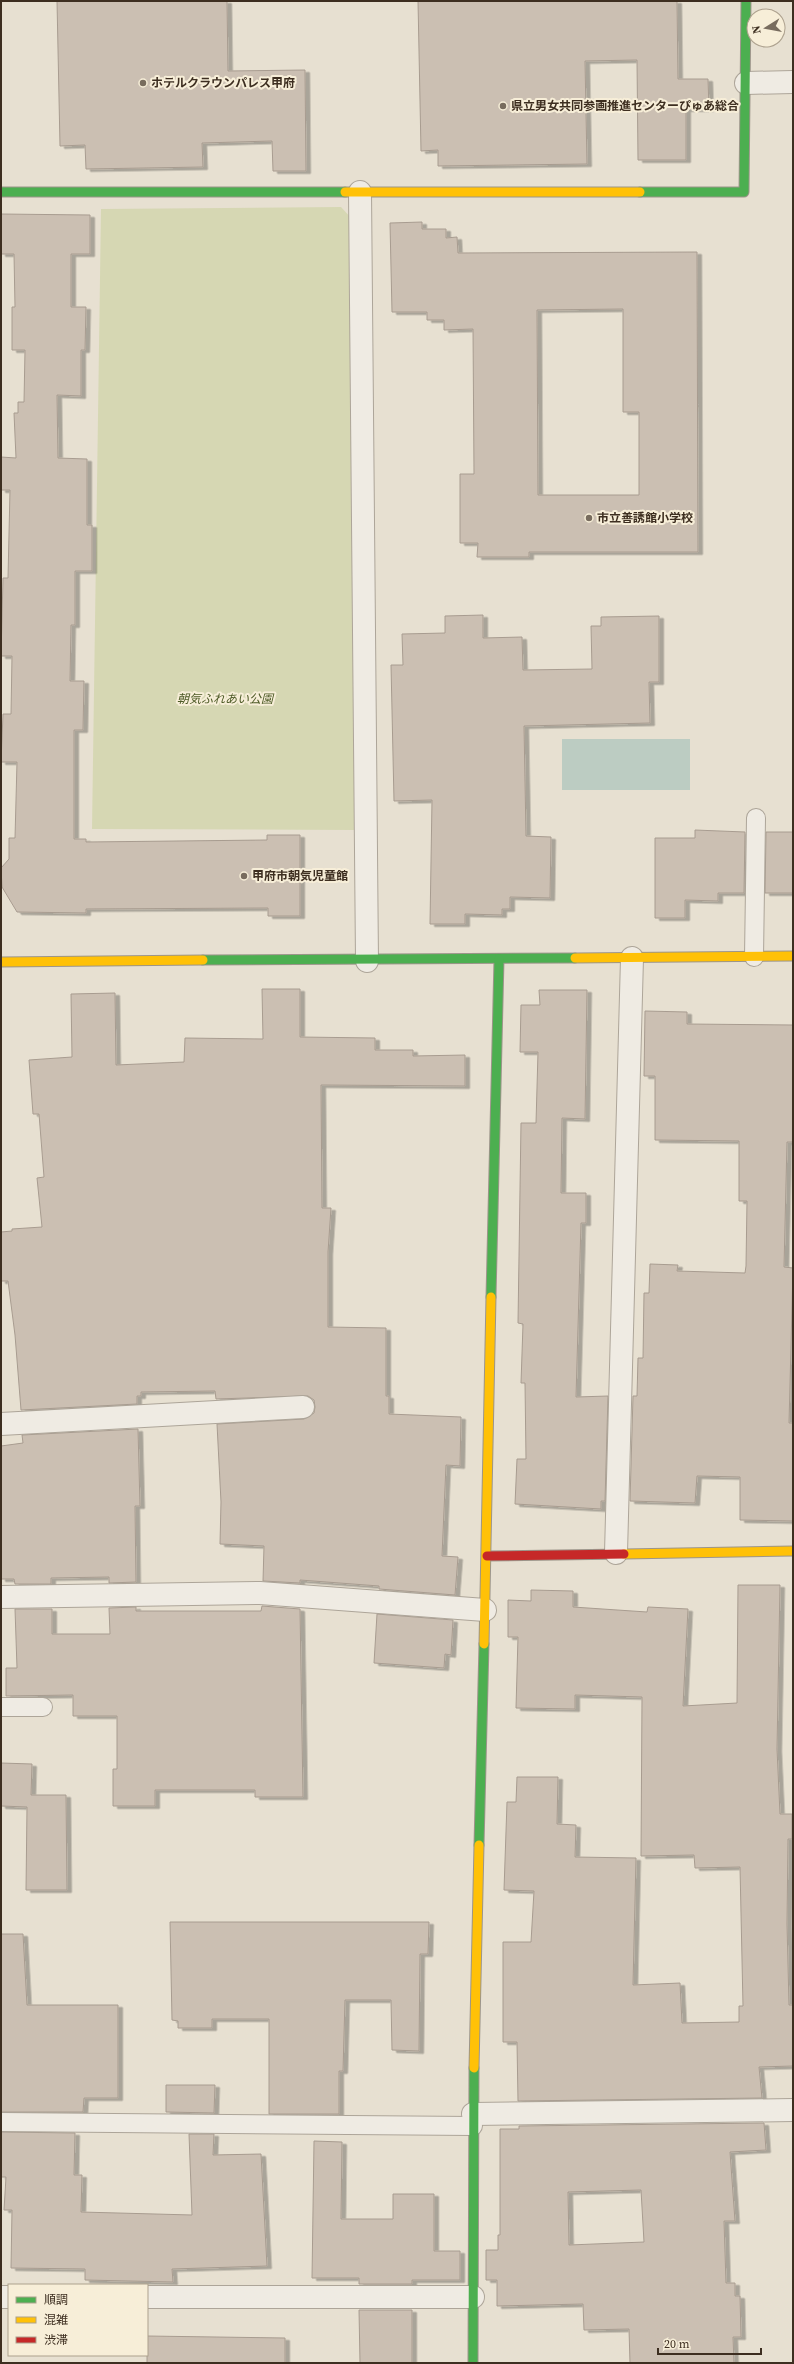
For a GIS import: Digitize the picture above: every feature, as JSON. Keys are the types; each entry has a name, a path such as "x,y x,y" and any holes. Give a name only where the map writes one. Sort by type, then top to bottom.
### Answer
{"street":[{"path":"1,192 744,192 746,1"},
{"path":"746,83 793,82"},
{"path":"360,192 367,961"},
{"path":"1,962 367,961 793,956"},
{"path":"616,1553 632,958"},
{"path":"473,2363 473,2120 487,1556 499,959"},
{"path":"1,1424 303,1407"},
{"path":"487,1556 793,1551"},
{"path":"1,1597 260,1593 485,1610"},
{"path":"473,2120 793,2110"},
{"path":"148,2297 473,2297"}],"lane":[{"path":"754,957 756,818"},
{"path":"1,1707 43,1707"},
{"path":"1,2122 473,2120"}],"green space":[{"name":"朝気ふれあい公園","path":"341,207 352,219 356,830 92,829 101,209"}],"shaded area":[{"path":"562,739 690,739 690,790 562,790"}],"building":[{"name":"ホテルクラウンパレス甲府","path":"57,1 227,1 228,71 305,70 306,171 273,171 272,141 202,143 203,167 86,169 85,145 60,146"},
{"name":"県立男女共同参画推進センターぴゅあ総合","path":"418,1 677,1 678,79 708,79 709,109 686,109 686,160 638,160 637,60 585,61 587,164 438,166 438,150 421,151"},
{"path":"1,214 90,215 90,254 71,254 71,307 86,307 85,350 81,350 81,396 57,395 58,458 87,459 87,525 92,525 92,571 75,571 75,625 71,625 70,681 84,681 83,730 74,730 74,839 86,839 86,842 267,840 267,835 300,835 300,916 268,916 268,908 86,909 86,913 17,912 2,887 1,868 9,859 9,838 15,838 17,762 1,762 3,714 11,714 12,656 1,656 3,578 8,578 10,490 1,490 1,457 16,458 14,413 18,413 18,402 24,402 25,350 12,350 12,307 15,307 14,254 1,254"},
{"path":"422,222 422,229 446,229 446,238 457,237 458,253 697,252 698,552 529,552 529,557 477,557 478,543 460,543 460,474 474,474 473,329 444,330 444,320 427,320 427,312 392,312 390,223","holes":["623,309 623,412 639,412 639,495 538,495 537,310"]},
{"path":"483,615 483,638 522,637 523,670 592,669 591,626 601,626 601,617 659,616 659,682 649,682 650,723 524,726 526,836 551,837 550,898 510,897 510,909 502,909 502,915 465,914 465,924 430,924 432,800 394,801 391,665 403,665 402,634 445,633 445,616"},
{"path":"695,830 745,832 744,893 718,893 718,901 685,900 685,918 655,918 655,838 695,838"},
{"path":"766,832 793,832 793,893 765,893"},
{"path":"262,989 300,989 300,1037 375,1038 375,1050 413,1050 413,1056 465,1055 465,1086 321,1085 322,1208 331,1208 328,1252 328,1327 386,1328 386,1396 389,1396 389,1414 461,1417 460,1466 446,1465 442,1556 458,1557 455,1595 379,1589 379,1586 300,1580 300,1583 263,1581 264,1546 220,1544 221,1502 217,1424 304,1419 314,1413 314,1400 308,1396 216,1399 215,1391 141,1392 141,1396 137,1396 137,1404 21,1410 15,1335 8,1281 1,1281 1,1232 12,1231 12,1229 42,1227 37,1178 44,1177 39,1114 33,1114 29,1060 72,1057 71,994 115,993 116,1065 184,1062 185,1038 263,1039"},
{"path":"539,990 587,990 585,1119 562,1118 561,1193 586,1193 586,1223 581,1223 576,1397 608,1396 605,1501 601,1501 601,1509 515,1504 517,1459 526,1459 525,1383 521,1383 523,1324 518,1323 521,1123 536,1123 538,1052 520,1052 521,1005 540,1005"},
{"path":"645,1011 687,1012 687,1024 793,1025 793,1142 787,1142 784,1267 793,1268 789,1423 793,1423 793,1521 740,1520 740,1477 697,1476 695,1503 630,1501 633,1396 637,1396 638,1358 643,1358 644,1293 649,1293 650,1264 678,1265 677,1271 745,1273 746,1266 747,1201 739,1201 739,1141 655,1140 655,1076 644,1076"},
{"path":"138,1429 140,1506 135,1506 136,1582 109,1583 109,1577 51,1578 51,1584 15,1584 14,1579 1,1579 1,1446 23,1443 22,1435"},
{"path":"738,1585 780,1585 777,1749 780,1814 792,1814 792,1839 788,1839 787,1924 789,2005 793,2005 793,2066 759,2067 762,2098 518,2101 517,2042 503,2042 503,1942 531,1942 534,1891 504,1890 507,1802 516,1802 517,1777 558,1777 557,1824 576,1825 575,1857 636,1858 633,1985 680,1983 682,2023 739,2022 739,2006 743,2006 740,1867 695,1868 694,1855 641,1856 642,1697 575,1695 575,1709 516,1708 518,1637 508,1637 508,1600 531,1601 531,1590 573,1591 573,1607 647,1612 648,1607 688,1609 683,1706 737,1703"},
{"path":"262,1606 300,1609 303,1797 255,1797 255,1790 155,1790 155,1806 113,1806 113,1769 117,1769 117,1716 73,1716 73,1695 6,1696 6,1668 17,1668 15,1609 52,1609 52,1634 110,1634 109,1608 136,1607 136,1611 261,1611"},
{"path":"377,1614 453,1620 451,1655 445,1654 444,1668 374,1663"},
{"path":"1,1763 32,1764 31,1795 66,1795 67,1890 26,1890 27,1807 1,1806"},
{"path":"170,1922 429,1922 428,1954 420,1954 419,2051 392,2050 391,2000 345,2000 343,2071 339,2071 339,2114 269,2114 269,2019 212,2019 212,2028 178,2028 178,2021 172,2020"},
{"path":"1,1934 23,1934 27,2005 118,2005 118,2098 84,2098 83,2112 1,2112"},
{"path":"166,2085 215,2085 214,2113 166,2112"},
{"path":"764,2123 766,2150 730,2152 735,2221 724,2221 726,2283 735,2283 735,2296 740,2296 741,2337 733,2337 734,2363 630,2363 629,2329 584,2330 583,2304 497,2306 497,2280 486,2280 486,2250 498,2250 498,2235 500,2235 500,2129 519,2129 519,2126","holes":["641,2190 644,2242 569,2245 568,2192"]},
{"path":"1,2132 75,2133 74,2175 82,2175 81,2212 192,2215 189,2134 214,2134 213,2155 261,2154 267,2266 172,2269 173,2282 85,2280 85,2269 11,2268 12,2210 4,2210 6,2177 1,2177"},
{"path":"314,2141 342,2142 341,2219 393,2219 393,2194 434,2194 434,2251 460,2251 460,2280 412,2280 412,2284 359,2284 359,2278 312,2278"},
{"path":"359,2310 412,2310 412,2363 360,2363"},
{"path":"148,2336 285,2338 285,2363 147,2363"}],"traffic: fast":[{"path":"640,192 744,192 746,1"},
{"path":"1,192 345,192"},
{"path":"203,960 575,958"},
{"path":"491,1297 499,959"},
{"path":"479,1845 484,1644"},
{"path":"473,2363 474,2068"}],"traffic: slow":[{"path":"345,192 640,192"},
{"path":"575,958 793,956"},
{"path":"1,962 203,960"},
{"path":"484,1644 491,1297"},
{"path":"624,1554 793,1551"},
{"path":"474,2068 479,1845"}],"traffic: jam":[{"path":"487,1556 624,1554"}],"place":[{"name":"ホテルクラウンパレス甲府","path":"143,83"},
{"name":"県立男女共同参画推進センターぴゅあ総合","path":"503,106"},
{"name":"市立善誘館小学校","path":"589,518"},
{"name":"甲府市朝気児童館","path":"244,876"}]}
